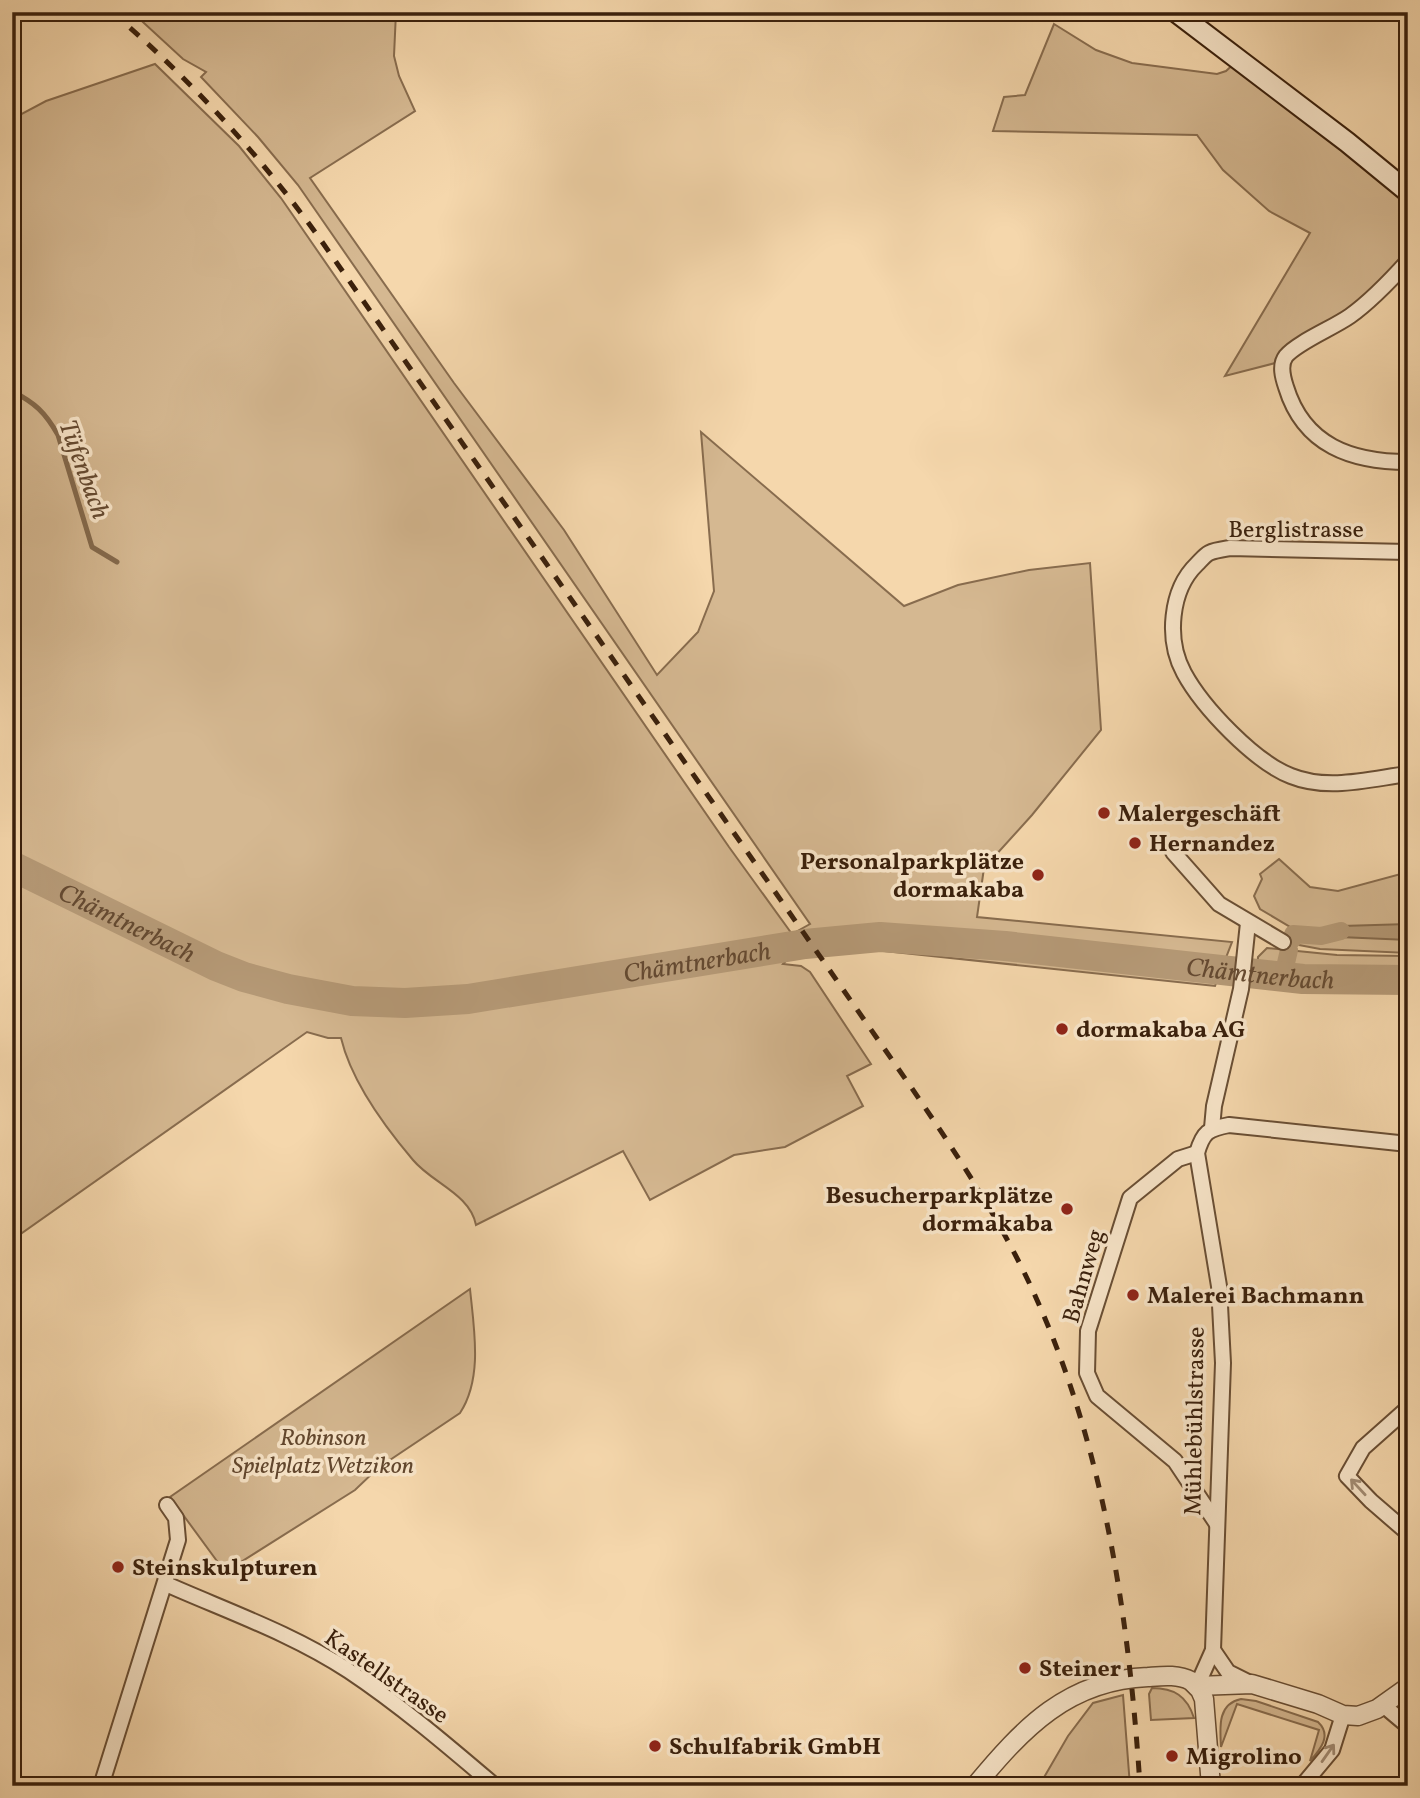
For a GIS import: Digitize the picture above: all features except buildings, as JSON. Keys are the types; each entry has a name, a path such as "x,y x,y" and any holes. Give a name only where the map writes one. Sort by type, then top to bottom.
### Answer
{"main road":[{"path":"1176,12 1347,142 1408,192"}],"street":[{"path":"1408,261 1357,310 1286,356 1282,369 1288,395 1294,407 1310,429 1326,443 1363,459 1408,462"},
{"name":"Berglistrasse","path":"1408,552 1230,548 1208,553 1187,574 1174,603 1174,639 1183,672 1209,708 1260,760 1292,777 1322,783 1345,783 1408,774"},
{"path":"1173,852 1219,904 1283,942"},
{"path":"1212,1128 1214,1106 1241,989 1248,923"},
{"path":"1197,1153 1201,1138 1212,1128 1229,1125 1408,1144"},
{"name":"Bahnweg","path":"1197,1153 1178,1159 1130,1198 1088,1331 1087,1373 1097,1396 1175,1461 1217,1524"},
{"name":"Mühlebühlstrasse","path":"1197,1153 1219,1286 1223,1366 1213,1650 1197,1686"},
{"path":"1408,1408 1363,1448 1348,1476 1408,1534"},
{"path":"101,1786 178,1540 176,1518 167,1505"},
{"name":"Kastellstrasse","path":"166,1584 298,1642 347,1669 382,1693 495,1786"},
{"path":"1213,1650 1228,1672 1252,1684 1343,1714 1365,1714 1383,1705 1408,1686"},
{"path":"975,1786 1010,1744 1039,1717 1084,1690 1122,1679 1146,1677 1183,1677 1197,1686 1252,1684"},
{"path":"1197,1686 1204,1703 1211,1786"},
{"path":"1383,1705 1408,1726"},
{"path":"1302,1786 1332,1750 1343,1714"}],"green space":[{"path":"132,12 396,12 394,56 399,76 415,111 310,178 454,383 564,530 657,675 698,632 714,591 701,432 904,606 958,585 1029,570 1090,563 1101,730 1032,815 984,868 977,917 1232,942 1215,986 828,945 804,950 783,964 801,966 810,972 871,1064 847,1076 863,1106 785,1147 734,1155 650,1200 623,1151 476,1225 466,1205 421,1168 391,1133 361,1086 341,1038 328,1038 307,1032 12,1240 12,119 46,101 155,64 239,146 281,198 729,847 792,934 810,924 298,185 258,137 201,77 206,72 183,59"},
{"path":"1054,24 1096,50 1132,63 1217,74 1226,71 1238,60 1408,192 1408,261 1283,361 1225,376 1310,233 1269,211 1223,170 1197,135 993,131 1004,97 1025,95"},
{"path":"1279,859 1310,887 1338,891 1408,872 1408,953 1320,949 1283,942 1290,927 1260,909 1254,896 1262,879 1260,874"},
{"path":"1267,948 1337,955 1408,956 1408,980 1303,979 1257,973 1258,957"},
{"name":"Robinson Spielplatz Wetzikon","path":"470,1289 475,1337 474,1369 472,1384 460,1413 378,1468 355,1490 225,1572 170,1497"},
{"path":"1152,1688 1179,1695 1188,1704 1194,1718 1151,1720 1149,1694"},
{"path":"1123,1695 1130,1786 1039,1786 1068,1736 1093,1703"},
{"path":"1241,1699 1256,1701 1318,1722 1325,1737 1321,1747 1310,1761 1319,1730 1237,1704 1221,1747 1224,1711 1233,1702"}],"shaded area":[{"path":"1408,924 1408,940 1340,937 1342,926"}],"waterway":[{"name":"Tüfenbach","path":"12,391 39,409 58,435 92,547 117,562"},
{"name":"Chämtnerbach","path":"12,866 216,966 288,989 352,1001 405,1003 468,999 805,944 880,937 1005,946 1303,979 1408,980"},
{"path":"1292,940 1293,934 1321,936 1341,931"},
{"path":"1283,976 1289,950"}],"railway":[{"path":"112,12 141,37 222,118 318,236 911,1087 992,1212 1033,1291 1058,1350 1095,1471 1120,1596 1129,1659 1140,1786"}],"place":[{"name":"Malergeschäft","path":"1104,813"},
{"name":"Hernandez","path":"1135,843"},
{"name":"Personalparkplätze dormakaba","path":"1038,875"},
{"name":"dormakaba AG","path":"1062,1029"},
{"name":"Besucherparkplätze dormakaba","path":"1067,1209"},
{"name":"Malerei Bachmann","path":"1133,1295"},
{"name":"Steinskulpturen","path":"118,1567"},
{"name":"Steiner","path":"1025,1668"},
{"name":"Schulfabrik GmbH","path":"655,1746"},
{"name":"Migrolino","path":"1172,1756"}]}
